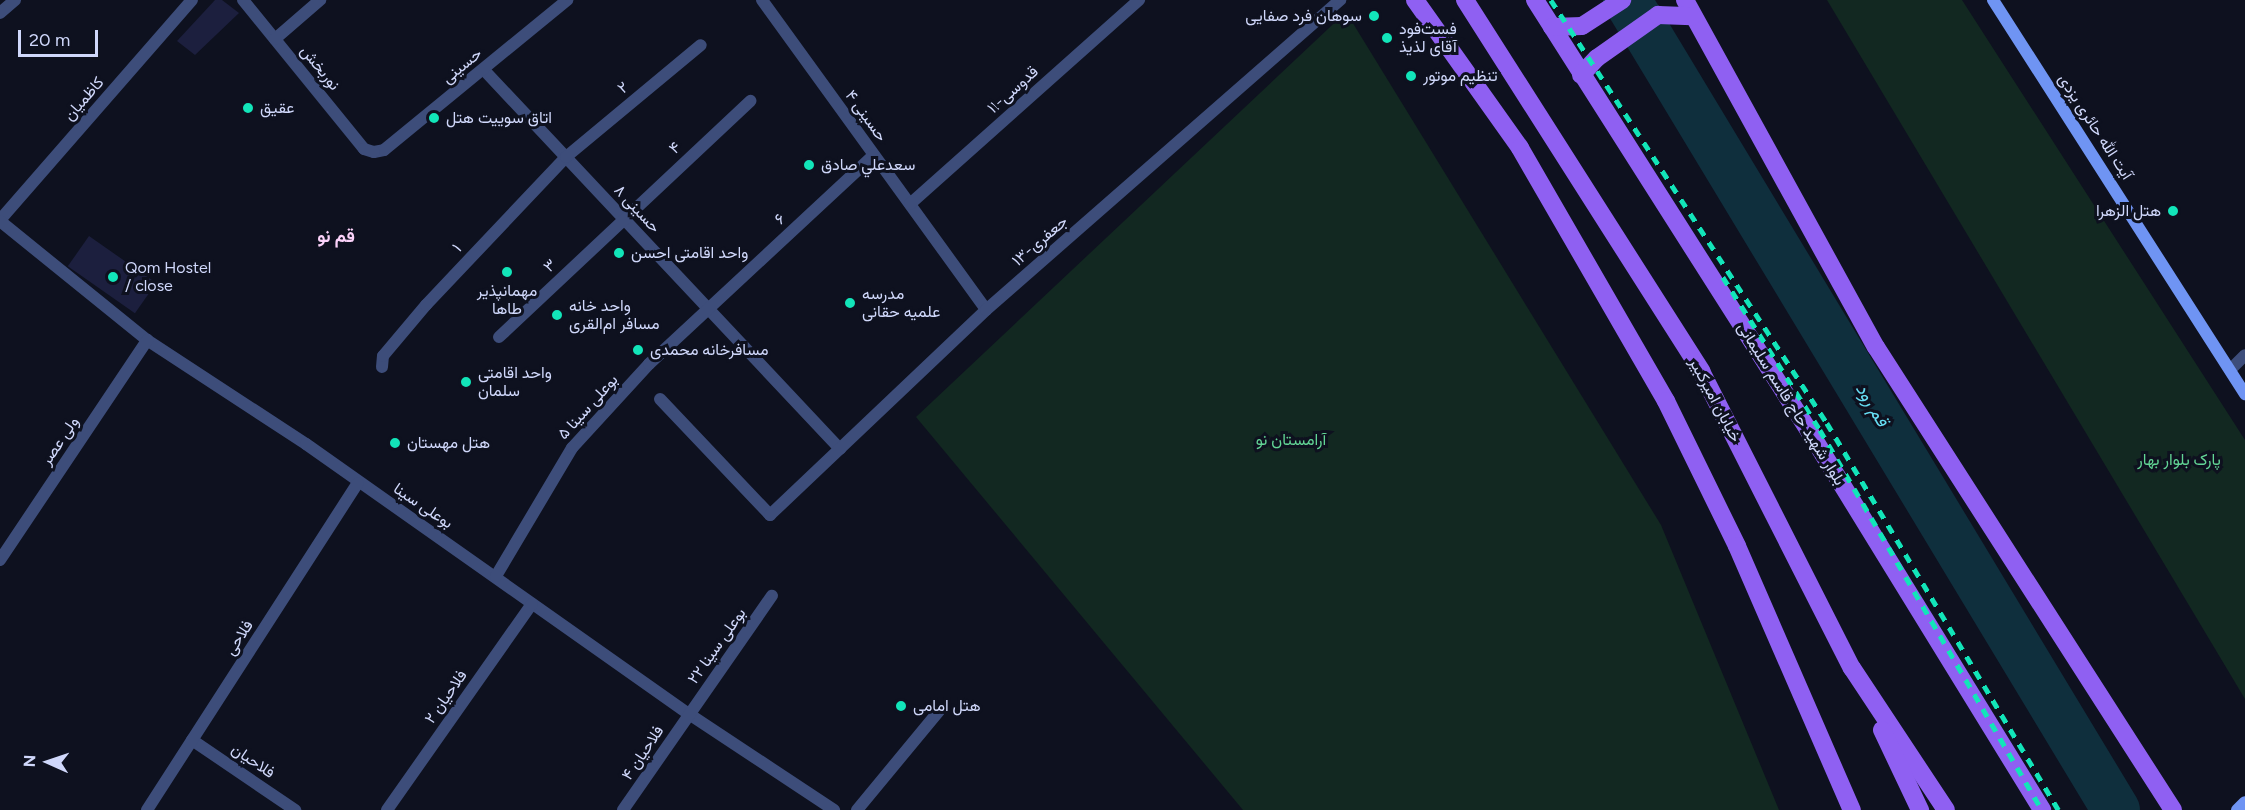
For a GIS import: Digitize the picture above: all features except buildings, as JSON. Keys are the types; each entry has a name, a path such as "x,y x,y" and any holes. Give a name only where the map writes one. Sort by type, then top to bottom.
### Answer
{"main road":[{"path":"1415,0 1520,148 1666,401 1737,546 1852,810"},
{"name":"خیابان امیرکبیر","path":"1465,0 1701,371 1851,668 1946,810"},
{"name":"بلوار شهید حاج قاسم سلیمانی","path":"1536,0 1581,75 1809,431 2042,810"},
{"path":"1551,27 1582,26 1622,0"},
{"name":"آیت الله‌ حائری‌ یزدی","path":"1994,0 2245,394"},
{"path":"1581,75 1598,58 1658,15 1689,8 1876,347 2173,810"},
{"path":"1851,668 1920,810"},
{"path":"2237,810 2245,802"}],"street":[{"path":"0,13 15,0"},
{"name":"کاظمیان","path":"0,221 192,0"},
{"name":"نوربخش","path":"243,0 364,149 374,152"},
{"path":"275,39 320,0"},
{"name":"حسینی","path":"374,152 384,150 567,0"},
{"name":"حسینی ۴","path":"762,0 986,310"},
{"name":"قدوسی-۱۱","path":"910,204 1139,0"},
{"name":"جعفری-۱۳","path":"660,399 770,515 986,310 1340,0"},
{"name":"۲","path":"566,157 701,45"},
{"name":"حسینی ۸","path":"484,70 840,449"},
{"name":"۴","path":"624,219 750,101"},
{"name":"۶","path":"708,309 874,154"},
{"name":"۱","path":"382,367 383,356 426,305 566,157"},
{"name":"۳","path":"499,337 624,219"},
{"name":"بوعلی سینا","path":"0,221 147,340 496,576 532,604 689,714 834,810"},
{"name":"بوعلی سینا ۵","path":"496,576 572,448 649,364 708,309"},
{"name":"ولی عصر","path":"0,560 147,340"},
{"path":"2230,370 2245,355"},
{"name":"فلاحی","path":"147,810 358,483"},
{"name":"بوعلی سینا ۲۲","path":"689,714 772,596"},
{"name":"فلاحیان ۲","path":"387,810 532,604"},
{"path":"857,810 939,711"},
{"name":"فلاحیان ۴","path":"623,810 689,714"},
{"name":"فلاحیان","path":"192,740 295,810"}],"green space":[{"name":"پارک بلوار بهار","path":"1827,0 1962,0 2245,440 2245,699"},
{"name":"آرامستان نو","path":"1346,12 1661,525 1779,810 1243,810 916,417"}],"waterway":[{"name":"قم رود","path":"1627,0 2116,810"}],"railway":[{"path":"1551,0 1827,423 2059,810"},
{"path":"1723,277 1820,430 2042,810"}],"place":[{"name":"سوهان فرد صفایی","path":"1374,16"},
{"name":"فست‌فود آقای لذیذ","path":"1387,38"},
{"name":"تنظیم موتور","path":"1411,76"},
{"name":"عقیق","path":"248,108"},
{"name":"اتاق سوییت هتل","path":"434,118"},
{"name":"سعدعلي صادق","path":"809,165"},
{"name":"هتل الزهرا","path":"2173,211"},
{"name":"واحد اقامتی احسن","path":"619,253"},
{"name":"مهمانپذیر طاها","path":"507,272"},
{"name":"Qom Hostel / close","path":"113,277"},
{"name":"مدرسه علمیه حقانی","path":"850,303"},
{"name":"واحد خانه مسافر ام‌القری","path":"557,315"},
{"name":"مسافرخانه محمدی","path":"638,350"},
{"name":"واحد اقامتی سلمان","path":"466,382"},
{"name":"هتل مهستان","path":"395,443"},
{"name":"هتل امامی","path":"901,706"}],"district":[{"name":"قم نو","path":"336,236"}]}
